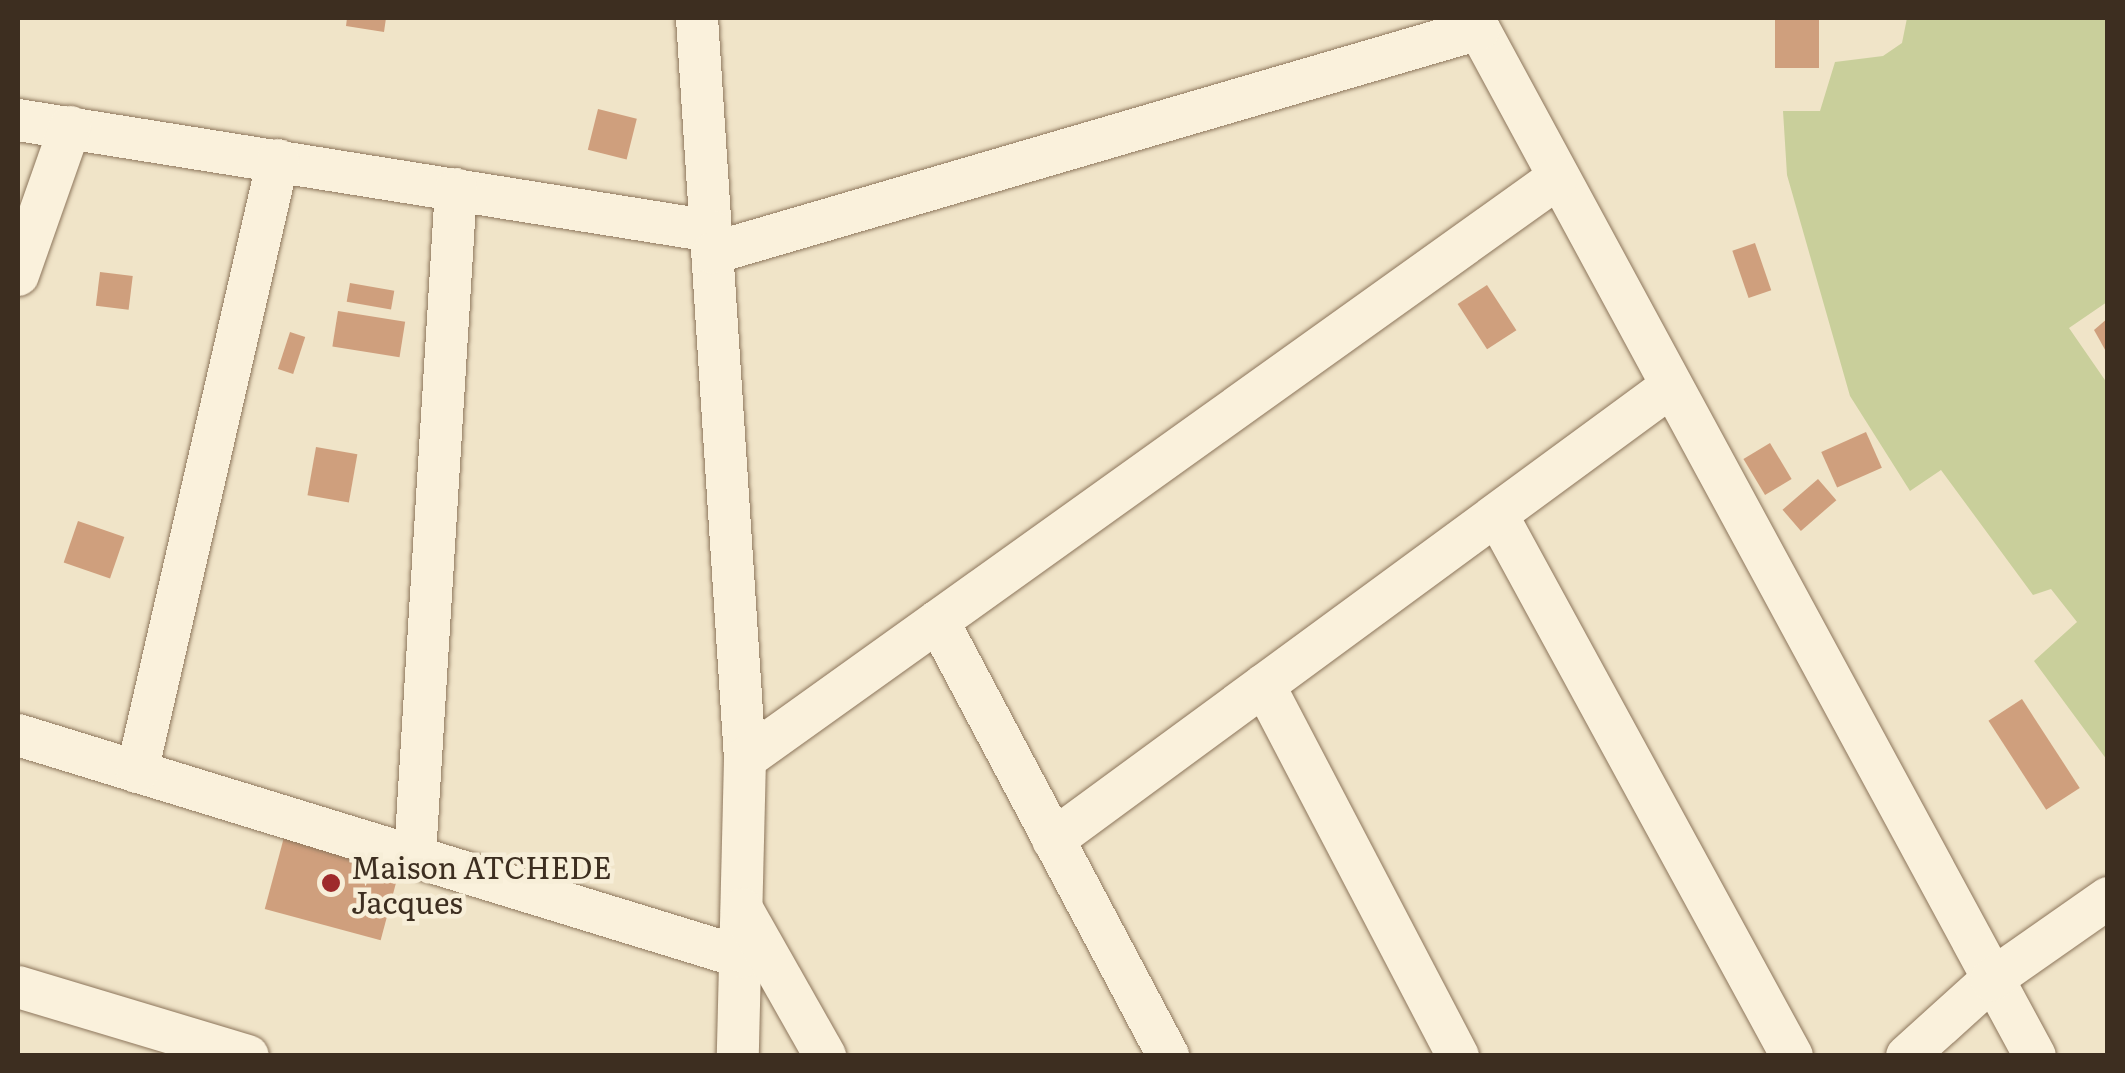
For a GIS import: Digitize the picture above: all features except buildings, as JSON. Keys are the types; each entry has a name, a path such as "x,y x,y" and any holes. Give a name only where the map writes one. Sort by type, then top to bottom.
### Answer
{"street":[{"path":"697,18 744,759 738,1056"},
{"path":"18,120 456,189 712,242 1476,23 1556,179 2035,1056"},
{"path":"18,275 70,127"},
{"path":"137,772 278,160"},
{"path":"744,759 1556,179"},
{"path":"415,855 456,189"},
{"path":"1054,840 1670,387"},
{"path":"1496,515 1792,1056"},
{"path":"938,622 1168,1056"},
{"path":"1264,686 1458,1056"},
{"path":"18,736 741,957"},
{"path":"1907,1056 1992,980 2108,898"},
{"path":"742,908 824,1056"},
{"path":"18,986 248,1056"}],"green space":[{"path":"1907,18 2107,18 2107,302 2069,328 2107,383 2107,760 2034,661 2077,622 2051,589 2033,595 1941,470 1910,491 1850,396 1787,175 1783,111 1820,111 1835,62 1883,56 1902,43"}],"place":[{"name":"Maison ATCHEDE Jacques","path":"331,883"}]}
